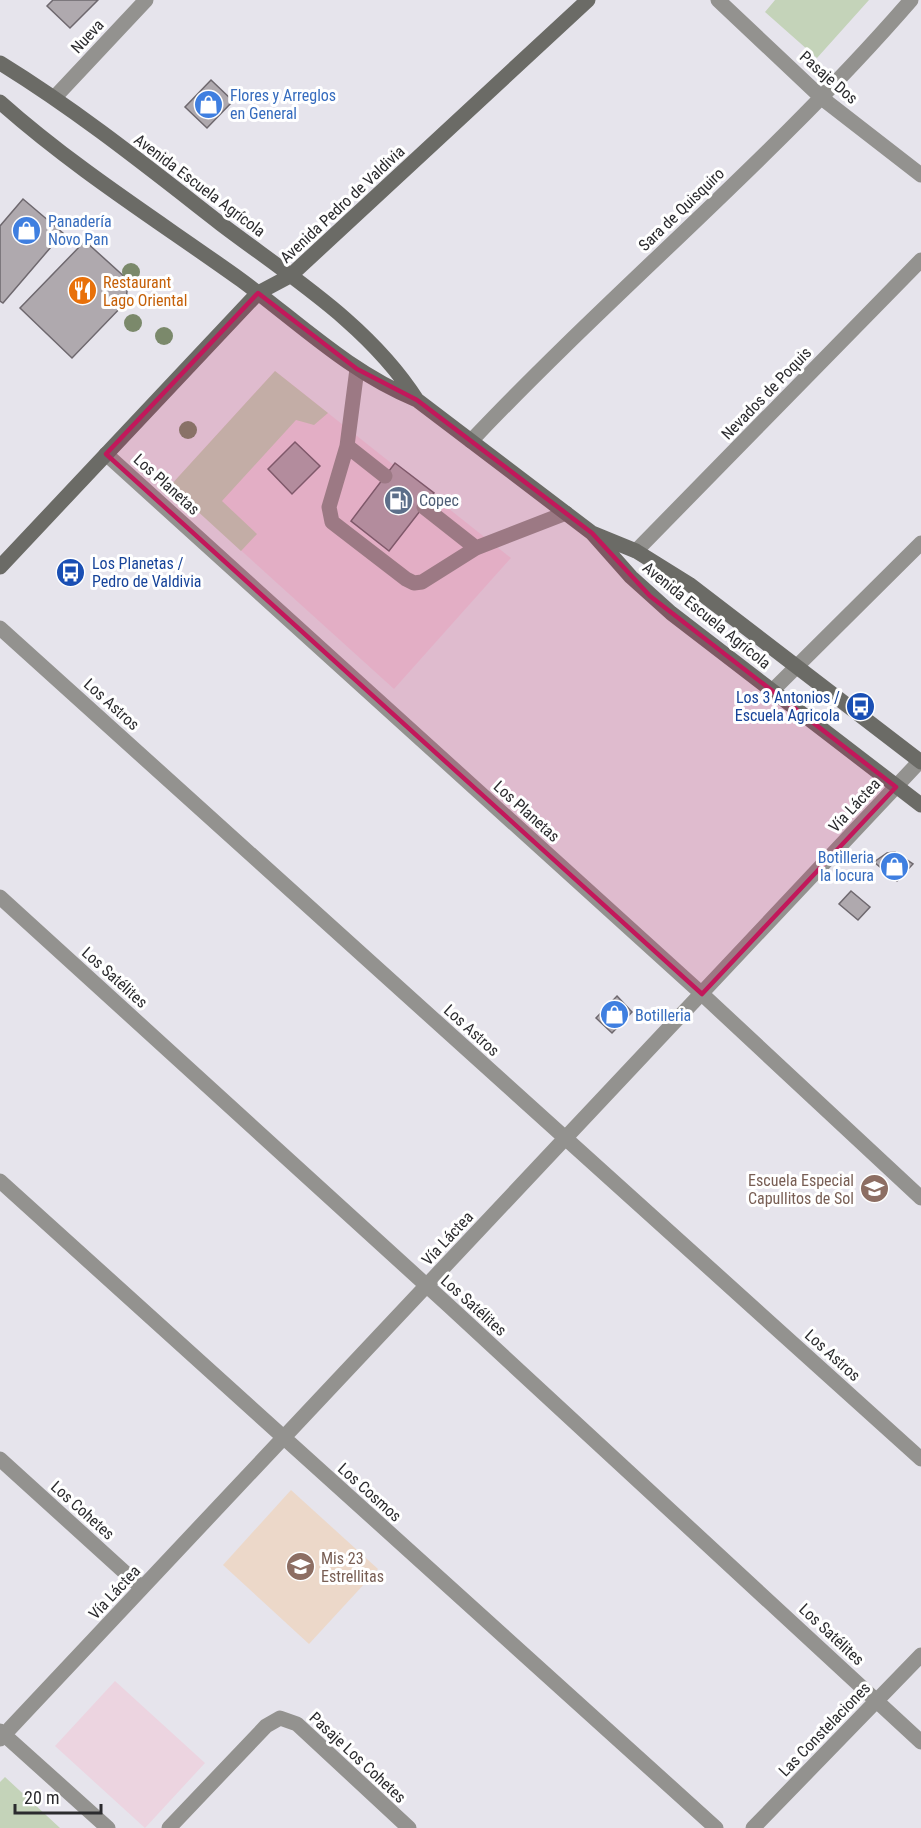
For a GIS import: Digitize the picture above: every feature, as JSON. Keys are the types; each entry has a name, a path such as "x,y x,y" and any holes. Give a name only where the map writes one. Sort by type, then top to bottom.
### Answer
{"main road":[{"name":"Avenida Pedro de Valdivia","path":"0,567 258,293 290,276 588,0"},
{"name":"Avenida Escuela Agrícola","path":"0,63 55,97 290,276 376,347 417,400"},
{"name":"Avenida Escuela Agrícola","path":"0,102 34,133 258,293 357,369 386,387 417,400 566,513 592,533 650,596 921,805"},
{"name":"Avenida Escuela Agrícola","path":"592,533 636,551 688,584 920,761"}],"street":[{"name":"Nueva","path":"55,97 146,0"},
{"name":"Pasaje Dos","path":"718,0 823,99 921,175"},
{"name":"Sara de Quisquiro","path":"471,441 660,253 823,99 911,0"},
{"name":"Nevados de Poquis","path":"636,551 921,260"},
{"path":"357,369 346,446 328,507 332,522 414,583 422,582 476,548 566,513"},
{"path":"346,446 385,476"},
{"name":"Los Planetas","path":"106,454 702,994 921,1198"},
{"path":"424,507 476,548"},
{"path":"772,691 921,543"},
{"name":"Los Astros","path":"0,628 921,1459"},
{"name":"Vía Láctea","path":"1,1735 284,1438 920,761"},
{"name":"Los Satélites","path":"0,897 842,1666 875,1702 921,1742"},
{"name":"Los Cosmos","path":"0,1181 717,1828"},
{"name":"Los Cohetes","path":"0,1459 142,1588"},
{"name":"Las Constelaciones","path":"753,1828 921,1655"},
{"name":"Pasaje Los Cohetes","path":"169,1828 266,1726 280,1718 297,1724 409,1828"},
{"path":"1,1735 108,1828"}],"highlighted area":[{"path":"258,293 357,369 417,400 592,533 650,596 896,787 702,994 106,454"}],"shaded area":[{"path":"275,371 511,558 394,689 170,486"},
{"name":"Mis 23 Estrellitas","path":"291,1490 378,1569 309,1644 223,1565"},
{"path":"115,1681 205,1763 145,1828 55,1746"}],"green space":[{"path":"775,0 869,0 817,58 765,12"},
{"path":"275,371 328,413 314,425 296,420 222,501 257,534 241,551 170,486"},
{"path":"5,1777 60,1828 0,1828 0,1782"}],"building":[{"path":"53,0 98,0 70,28 47,6"},
{"name":"Flores y Arreglos en General","path":"211,80 233,101 207,128 185,107"},
{"path":"23,199 63,233 3,303 0,301 0,226"},
{"name":"Restaurant Lago Oriental","path":"85,241 128,280 126,302 72,358 20,308"},
{"path":"295,442 320,466 292,494 268,469"},
{"name":"Copec","path":"395,463 434,493 389,551 351,521"},
{"name":"Botilleria la locura","path":"895,852 913,864 897,881 874,862 887,853"},
{"path":"851,891 870,907 858,920 839,904"},
{"name":"Botilleria","path":"617,996 632,1012 612,1033 596,1018"}],"place":[{"name":"Flores y Arreglos en General","path":"209,104"},
{"name":"Panadería Novo Pan","path":"27,230"},
{"name":"Restaurant Lago Oriental","path":"82,291"},
{"name":"Copec","path":"398,500"},
{"name":"Los Planetas / Pedro de Valdivia","path":"71,572"},
{"name":"Los 3 Antonios / Escuela Agricola","path":"861,706"},
{"name":"Botilleria la locura","path":"895,866"},
{"name":"Botilleria","path":"614,1015"},
{"name":"Escuela Especial Capullitos de Sol","path":"875,1189"},
{"name":"Mis 23 Estrellitas","path":"300,1567"}]}
